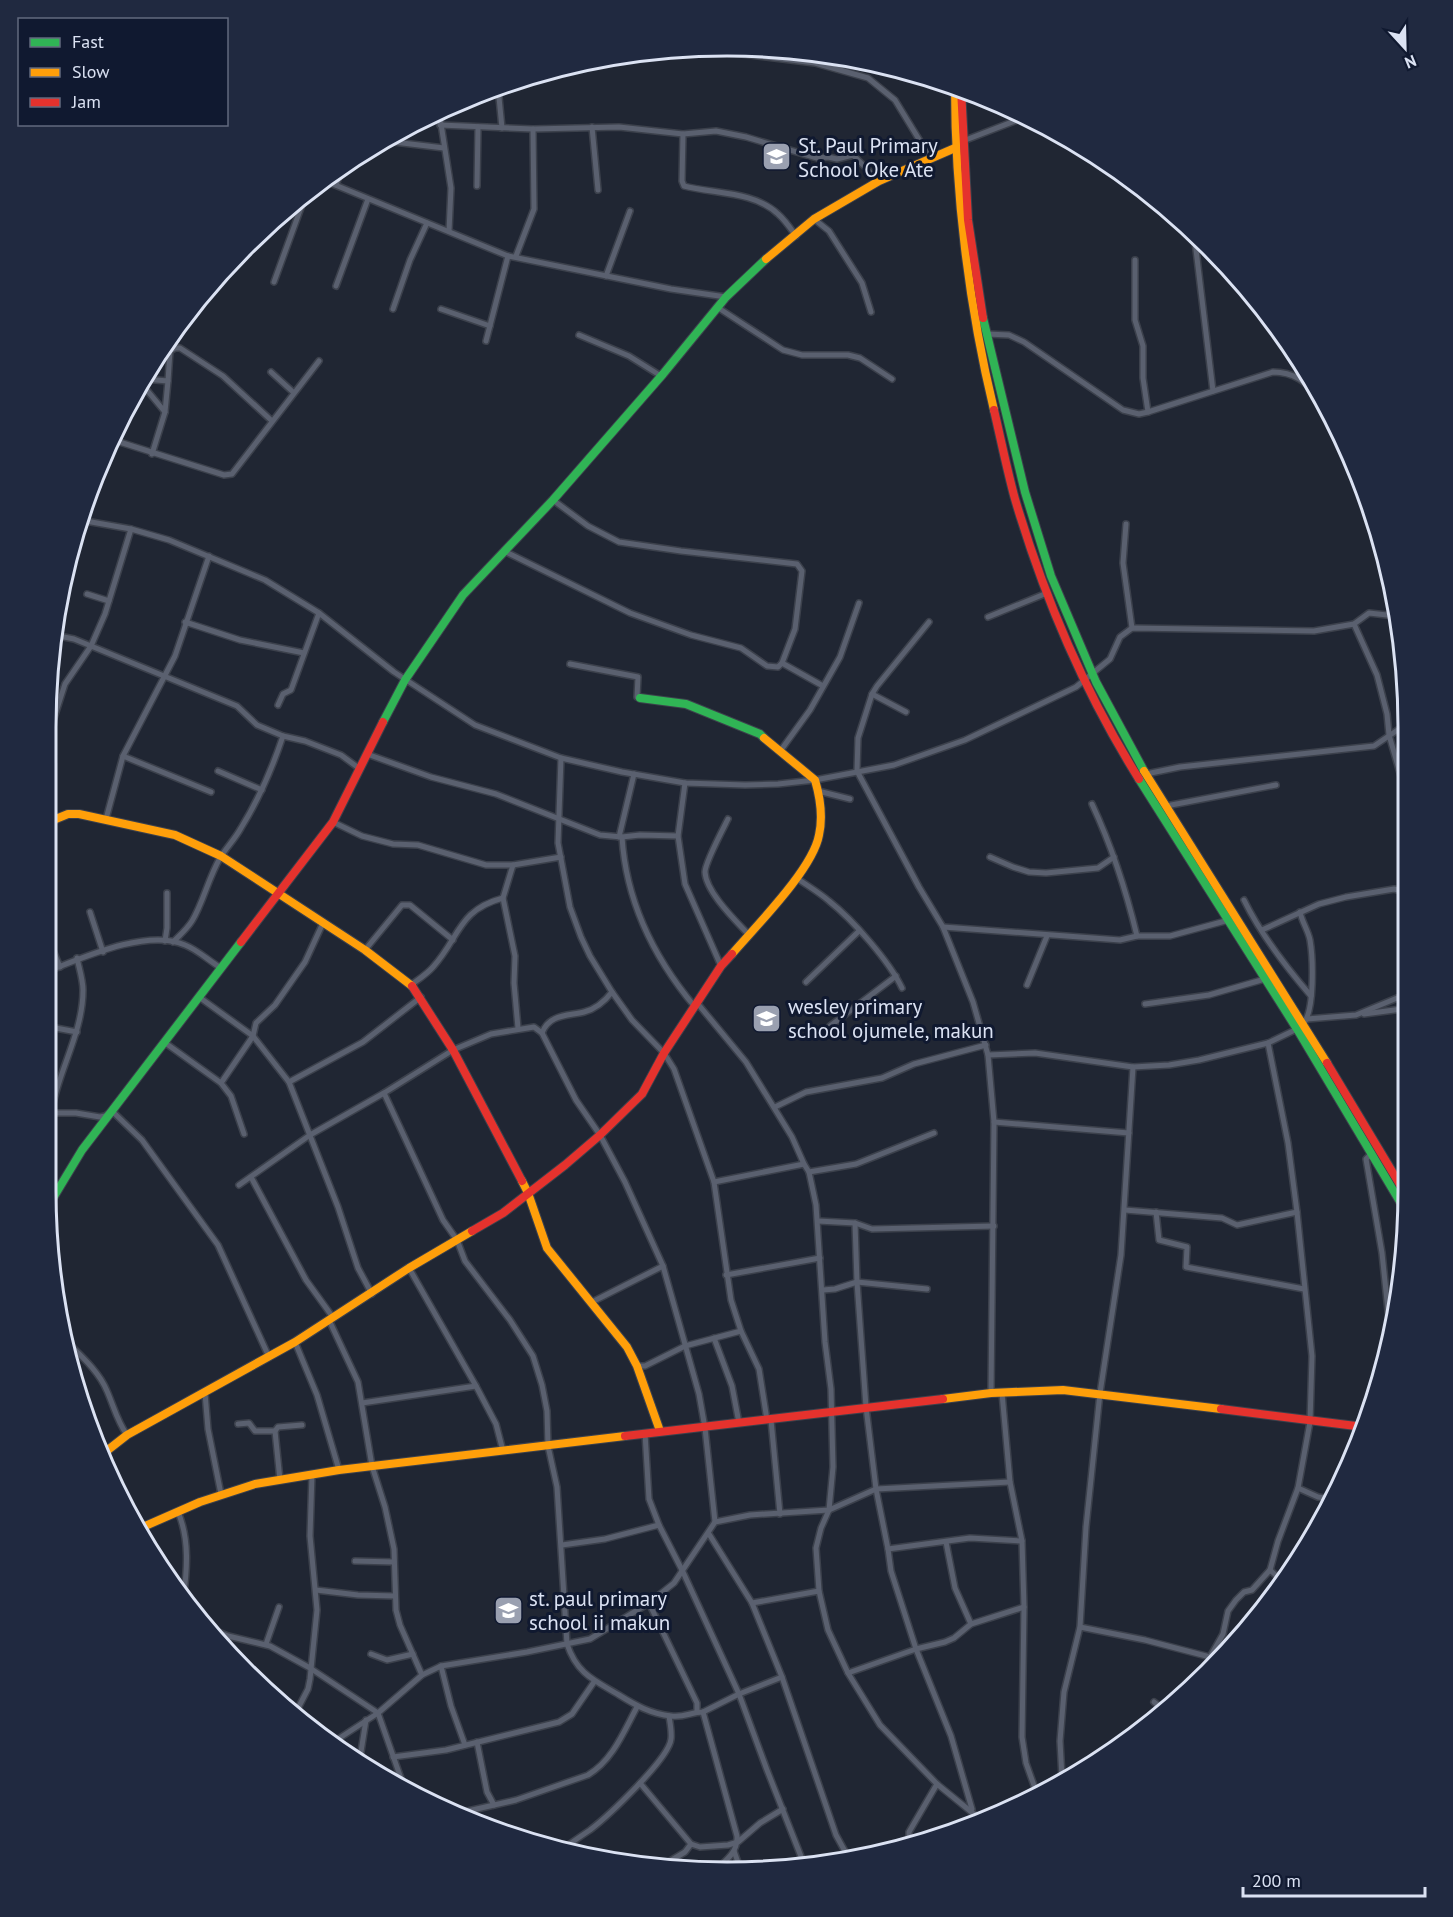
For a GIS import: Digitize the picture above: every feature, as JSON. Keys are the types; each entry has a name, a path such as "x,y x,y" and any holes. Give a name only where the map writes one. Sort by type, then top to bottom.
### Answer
{"main road":[{"path":"955,96 955,148 973,304 1020,515 1047,593 1085,681 1143,787 1264,979 1302,1024 1371,1154 1398,1198"},
{"path":"961,99 968,220 979,303 1025,492 1051,576 1093,674 1146,774 1398,1181"},
{"path":"56,1193 82,1150 333,822 405,680 464,595 553,500 661,376 717,307 765,260 814,219 879,181 955,148"},
{"path":"108,1450 127,1435 296,1342 409,1268 502,1213 565,1165 642,1094 664,1053 721,966 798,879 819,838 821,821 815,780 760,734 686,705 640,698"},
{"path":"56,819 68,814 106,819 175,835 221,856 365,950 411,986 421,997 453,1050 528,1193 547,1248 627,1347 637,1366 660,1431"},
{"path":"145,1526 221,1494 255,1484 312,1474 1002,1392 1064,1390 1100,1393 1354,1427"}],"street":[{"path":"765,57 815,63 868,78 895,100 931,159"},
{"path":"499,96 502,128"},
{"path":"439,121 451,188 449,231"},
{"path":"963,141 1014,121"},
{"path":"440,125 532,129 619,127 683,134 716,131 746,137 817,158 837,159 853,155 879,181"},
{"path":"477,186 478,127"},
{"path":"592,127 598,189"},
{"path":"516,256 534,209 532,129"},
{"path":"683,134 682,181 684,186 750,199 766,205 779,214 796,236"},
{"path":"396,142 444,148"},
{"path":"336,185 338,180"},
{"path":"333,184 508,256 671,289 726,297"},
{"path":"336,286 368,199"},
{"path":"274,282 301,208"},
{"path":"606,276 630,211"},
{"path":"814,219 829,231 862,283 870,312"},
{"path":"393,309 410,260 427,223"},
{"path":"1196,247 1213,391"},
{"path":"486,341 508,256"},
{"path":"1135,260 1135,320 1143,346 1143,378 1148,412"},
{"path":"717,307 783,350 802,355 848,355 860,358 892,379"},
{"path":"441,309 490,326"},
{"path":"987,334 1009,335 1024,342 1123,410 1139,414 1273,372 1292,374 1301,381"},
{"path":"579,335 629,356 661,376"},
{"path":"172,350 180,348 223,376 272,421"},
{"path":"152,454 165,412 170,353"},
{"path":"119,442 224,475 232,474 319,361"},
{"path":"271,372 294,392"},
{"path":"152,380 168,381"},
{"path":"146,389 165,412"},
{"path":"504,551 630,613 691,635 741,648 767,666 778,667 782,663 795,629 802,571 797,564 620,542 588,526 553,500"},
{"path":"88,521 132,529 209,556 265,580 319,613 405,680 476,725 561,758 685,783 745,785 815,780 894,765 965,740 1069,691 1085,681 1110,658 1120,637 1132,628 1314,631 1354,624 1369,614 1388,615"},
{"path":"1126,524 1123,562 1132,628"},
{"path":"56,711 65,684 91,646 109,601 132,529"},
{"path":"106,819 123,756 175,656 209,556"},
{"path":"988,616 1047,593"},
{"path":"87,594 109,601"},
{"path":"781,750 810,710 840,657 859,603"},
{"path":"278,705 284,694 291,690 319,613"},
{"path":"185,622 240,640 304,653"},
{"path":"929,622 872,694 858,738 857,771 943,927 973,1002 986,1045 994,1122 992,1393"},
{"path":"1354,624 1377,675 1398,766"},
{"path":"61,636 74,639 237,706 257,725 341,755 360,769"},
{"path":"782,663 823,686"},
{"path":"570,664 638,677 637,697 640,698"},
{"path":"872,694 906,712"},
{"path":"1146,774 1180,766 1374,746 1398,729"},
{"path":"173,942 194,917 221,856 240,830 262,790 283,736"},
{"path":"367,754 431,777 496,794 600,835 678,836"},
{"path":"123,756 211,792"},
{"path":"561,758 558,843 570,907 590,956 612,992 632,1020 664,1053 674,1069 714,1182 731,1300 741,1331 759,1369 769,1420 780,1514"},
{"path":"218,771 262,790"},
{"path":"634,774 620,837 627,881 642,924 677,985 746,1062 775,1107 809,1172 818,1221 831,1413 833,1467 829,1510 816,1548 819,1590 828,1630 848,1673 880,1725 937,1784 974,1813"},
{"path":"685,783 678,836 685,885 721,966"},
{"path":"1166,806 1276,785"},
{"path":"818,790 850,799"},
{"path":"1092,804 1114,857 1137,936"},
{"path":"728,819 705,871 708,884 748,934"},
{"path":"333,822 362,836 393,844 418,845 486,865 513,865 561,857"},
{"path":"990,857 1029,872 1046,873 1098,868 1114,857"},
{"path":"513,865 503,898 515,956 514,983 518,1028"},
{"path":"798,879 829,900 859,931 896,976 902,988"},
{"path":"1262,930 1319,903 1398,890"},
{"path":"165,941 167,893"},
{"path":"411,986 433,967 453,940 464,920 474,910 490,901 503,898"},
{"path":"1244,900 1287,968 1311,996"},
{"path":"365,950 402,905 410,905 453,940"},
{"path":"90,912 103,952"},
{"path":"1300,912 1309,938 1311,996 1302,1024"},
{"path":"943,927 1120,940 1137,936 1170,936 1228,920"},
{"path":"220,1083 253,1036 256,1023 274,1005 305,962 322,922"},
{"path":"807,982 859,931"},
{"path":"1027,985 1047,936"},
{"path":"56,968 77,958 146,940 185,945 221,968"},
{"path":"56,958 60,967"},
{"path":"56,1088 81,1016 83,989 77,958"},
{"path":"830,1026 896,976"},
{"path":"1145,1004 1209,994 1264,979"},
{"path":"542,1033 549,1021 570,1013 584,1012 604,1002 612,992"},
{"path":"199,997 253,1036 289,1082 338,1207 358,1268 372,1294"},
{"path":"289,1082 363,1042 421,997"},
{"path":"1356,1015 1398,998"},
{"path":"988,1055 1035,1053 1133,1067 1199,1060 1268,1043 1302,1024 1398,1010"},
{"path":"239,1185 310,1135 453,1050 491,1034 534,1027 542,1033 576,1100 600,1135 663,1266 699,1394 715,1522 674,1583 649,1603 590,1638 441,1666 422,1675 378,1713 340,1738"},
{"path":"56,1028 77,1032"},
{"path":"164,1042 220,1083 231,1096 244,1134"},
{"path":"1212,1653 1223,1634 1228,1611 1244,1592 1252,1590 1270,1570 1278,1541 1298,1488 1310,1422 1312,1356 1297,1212 1288,1143 1268,1043"},
{"path":"775,1107 806,1092 882,1078 914,1064 986,1045"},
{"path":"1062,1772 1060,1741 1064,1692 1080,1627 1086,1527 1100,1393 1121,1255 1133,1067"},
{"path":"384,1093 443,1220 457,1240 465,1262 510,1320 533,1356 547,1411 548,1446 557,1487 567,1644 571,1655 594,1682 637,1707 669,1716 686,1717 783,1677"},
{"path":"56,1113 105,1116 112,1112 142,1140 218,1245 268,1357"},
{"path":"994,1122 1129,1133"},
{"path":"809,1172 856,1164 934,1133"},
{"path":"1371,1154 1366,1159 1382,1253 1387,1306"},
{"path":"714,1182 804,1164"},
{"path":"251,1178 306,1280 331,1318 358,1383 372,1466 385,1507 394,1549 396,1610 422,1675"},
{"path":"1125,1210 1221,1218 1237,1225 1297,1212"},
{"path":"1156,1212 1159,1240 1187,1247 1186,1267 1304,1289"},
{"path":"818,1221 855,1223 872,1229 994,1226"},
{"path":"855,1223 866,1407 876,1489 891,1571 916,1649 951,1736 972,1811"},
{"path":"726,1275 820,1258"},
{"path":"592,1302 663,1266"},
{"path":"409,1268 496,1424 503,1452"},
{"path":"823,1290 836,1289 857,1282 927,1289"},
{"path":"637,1366 645,1366 685,1346 741,1331"},
{"path":"714,1338 732,1386 739,1423"},
{"path":"296,1342 317,1395 339,1470"},
{"path":"75,1350 96,1372 107,1390 118,1422 127,1435"},
{"path":"362,1403 476,1386"},
{"path":"1002,1392 1010,1482 1022,1541 1024,1607 1022,1737 1026,1762 1034,1786"},
{"path":"205,1393 208,1429 221,1494"},
{"path":"238,1424 249,1423 255,1431 275,1431 278,1427 302,1425"},
{"path":"275,1431 280,1480"},
{"path":"645,1433 649,1498 659,1525 739,1694 801,1857"},
{"path":"299,1707 308,1689 317,1610 310,1536 312,1474"},
{"path":"715,1522 750,1515 829,1510 876,1489 1010,1482"},
{"path":"1298,1488 1323,1498"},
{"path":"178,1512 185,1528 184,1584"},
{"path":"562,1545 589,1542 659,1525"},
{"path":"709,1533 752,1603 783,1677 836,1835 845,1851"},
{"path":"888,1549 970,1538 1022,1541"},
{"path":"946,1542 955,1588 971,1624"},
{"path":"356,1561 394,1562"},
{"path":"1270,1570 1276,1575"},
{"path":"316,1590 358,1595 395,1596"},
{"path":"752,1603 819,1590"},
{"path":"649,1603 697,1703 737,1836 738,1842 734,1851 724,1862"},
{"path":"266,1644 279,1607"},
{"path":"848,1673 954,1638 971,1624 1024,1607"},
{"path":"1080,1627 1146,1640 1209,1657"},
{"path":"223,1634 266,1644 310,1668 378,1713 400,1777"},
{"path":"371,1654 387,1660 413,1654"},
{"path":"441,1666 451,1706 465,1745"},
{"path":"393,1757 446,1750 566,1718 572,1714 594,1682"},
{"path":"1154,1702 1157,1705"},
{"path":"470,1810 572,1782 598,1770 612,1753 637,1707"},
{"path":"571,1843 591,1829 640,1783 669,1747 671,1739 669,1716"},
{"path":"361,1752 366,1720"},
{"path":"477,1742 487,1792 494,1804"},
{"path":"640,1783 691,1844 700,1847 738,1842 760,1823 783,1809"},
{"path":"909,1836 909,1832 937,1784"},
{"path":"673,1859 685,1852 691,1844"},
{"path":"734,1851 737,1861"}],"traffic: fast":[{"path":"383,722 405,680 463,595 553,500 663,374 726,297 766,259"},
{"path":"983,318 1025,492 1051,576 1096,682 1144,771"},
{"path":"640,698 686,704 760,734 764,738"},
{"path":"1139,779 1297,1029 1398,1198"},
{"path":"56,1193 82,1150 241,942"}],"traffic: slow":[{"path":"955,96 965,250 977,331 994,410"},
{"path":"766,259 814,219 879,181 955,148"},
{"path":"732,954 795,880 815,849 819,835 820,807 815,780 764,738"},
{"path":"1144,771 1327,1063"},
{"path":"56,819 68,814 79,814 175,835 221,856 365,950 412,986"},
{"path":"522,1181 547,1248 627,1347 637,1366 660,1431"},
{"path":"108,1450 127,1435 295,1342 409,1268 472,1231"},
{"path":"943,1399 991,1393 1063,1390 1221,1409"},
{"path":"145,1526 200,1502 255,1484 339,1470 625,1436"}],"traffic: jam":[{"path":"962,99 968,220 983,318"},
{"path":"994,410 1026,536 1053,608 1101,713 1139,779"},
{"path":"241,942 333,822 383,722"},
{"path":"472,1231 503,1213 565,1165 642,1094 664,1053 721,966 732,954"},
{"path":"412,986 453,1050 522,1181"},
{"path":"1327,1063 1398,1181"},
{"path":"625,1436 943,1399"},
{"path":"1221,1409 1354,1426"}],"place":[{"name":"St. Paul Primary School Oke Ate","path":"777,157"},
{"name":"wesley primary school ojumele, makun","path":"767,1018"},
{"name":"st. paul primary school ii makun","path":"508,1610"}]}
